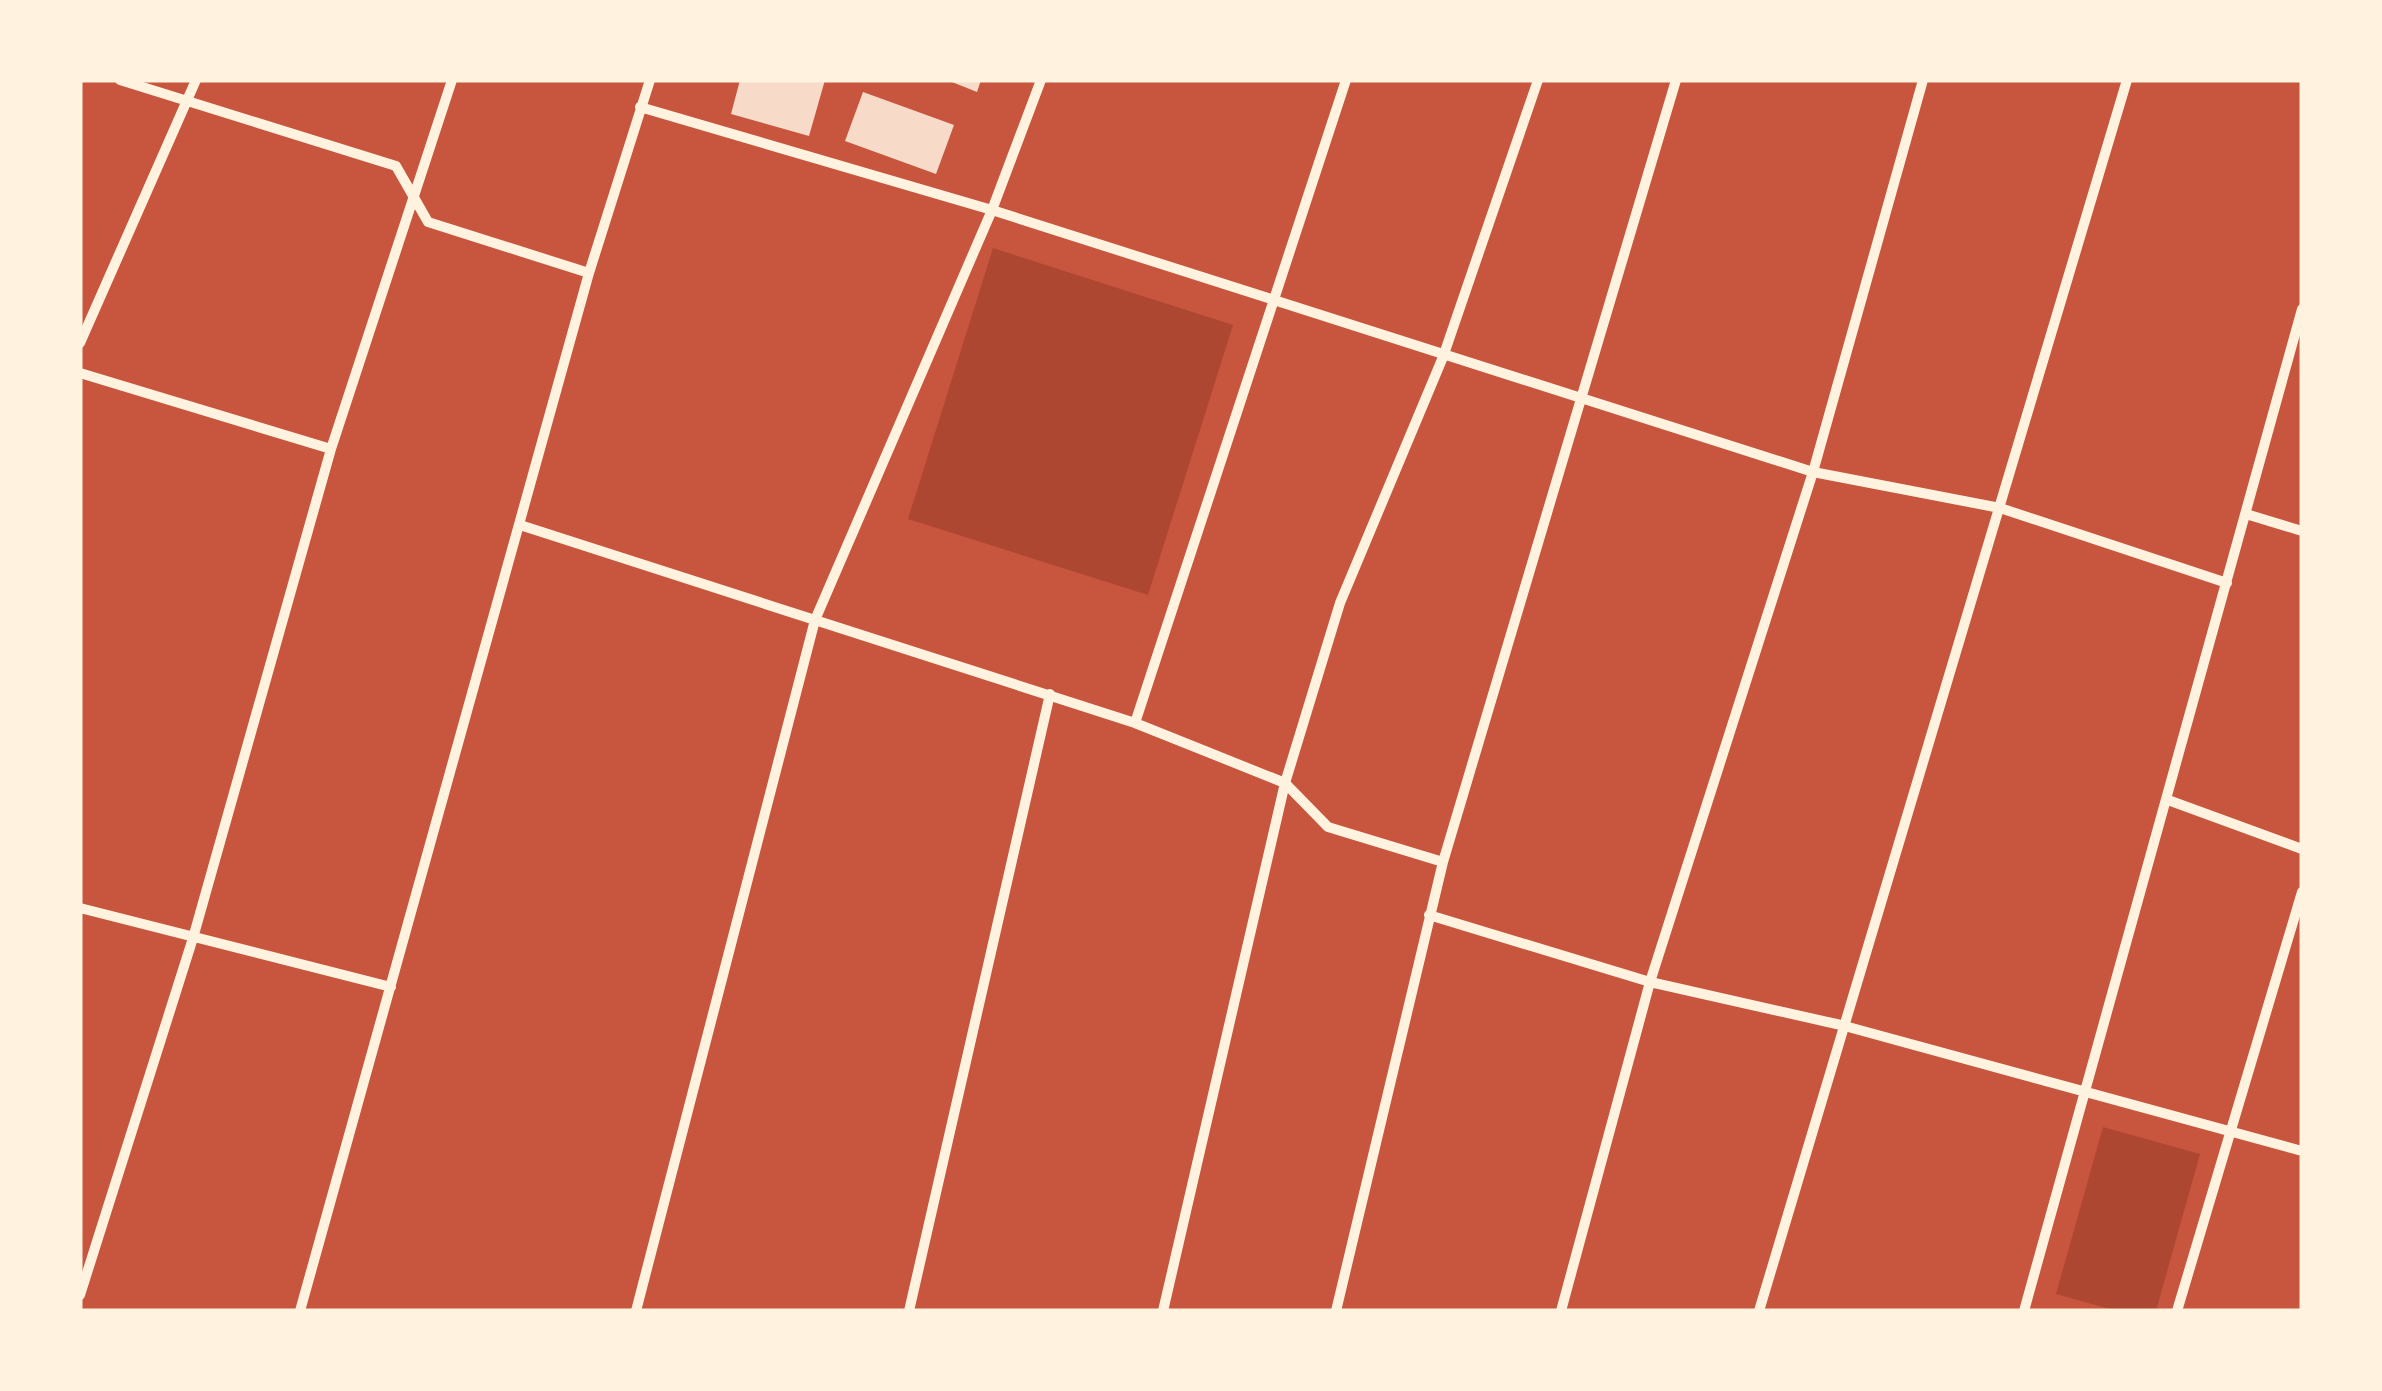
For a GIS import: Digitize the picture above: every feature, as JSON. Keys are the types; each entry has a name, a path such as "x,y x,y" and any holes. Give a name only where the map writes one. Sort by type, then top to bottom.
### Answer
{"street":[{"path":"120,80 396,166 428,222 589,273"},
{"path":"80,343 189,104 196,80"},
{"path":"80,1295 193,938 330,449 452,80"},
{"path":"300,1311 589,273 650,80"},
{"path":"636,1311 815,620 992,210 1041,80"},
{"path":"1135,723 1346,80"},
{"path":"1163,1311 1285,784 1340,603 1443,357 1538,80"},
{"path":"1336,1311 1443,862 1676,80"},
{"path":"1561,1311 1650,982 1813,472 1923,80"},
{"path":"1759,1311 2126,80"},
{"path":"640,107 992,210 1813,472 2000,508 2227,583"},
{"path":"2024,1311 2302,309"},
{"path":"80,373 330,449"},
{"path":"2246,514 2302,531"},
{"path":"520,525 1135,723 1285,784 1328,827 1443,862"},
{"path":"908,1311 1050,694"},
{"path":"2168,800 2302,849"},
{"path":"2178,1311 2302,892"},
{"path":"80,908 392,987"},
{"path":"1430,914 1650,982 1841,1026 2302,1151"}],"shaded area":[{"path":"993,248 1233,325 1148,595 908,519"},
{"path":"2103,1127 2200,1154 2156,1311 2117,1311 2056,1294"}],"building":[{"path":"740,80 825,80 809,136 731,114"},
{"path":"947,80 981,80 977,92"},
{"path":"863,92 954,125 936,174 845,141"}]}
